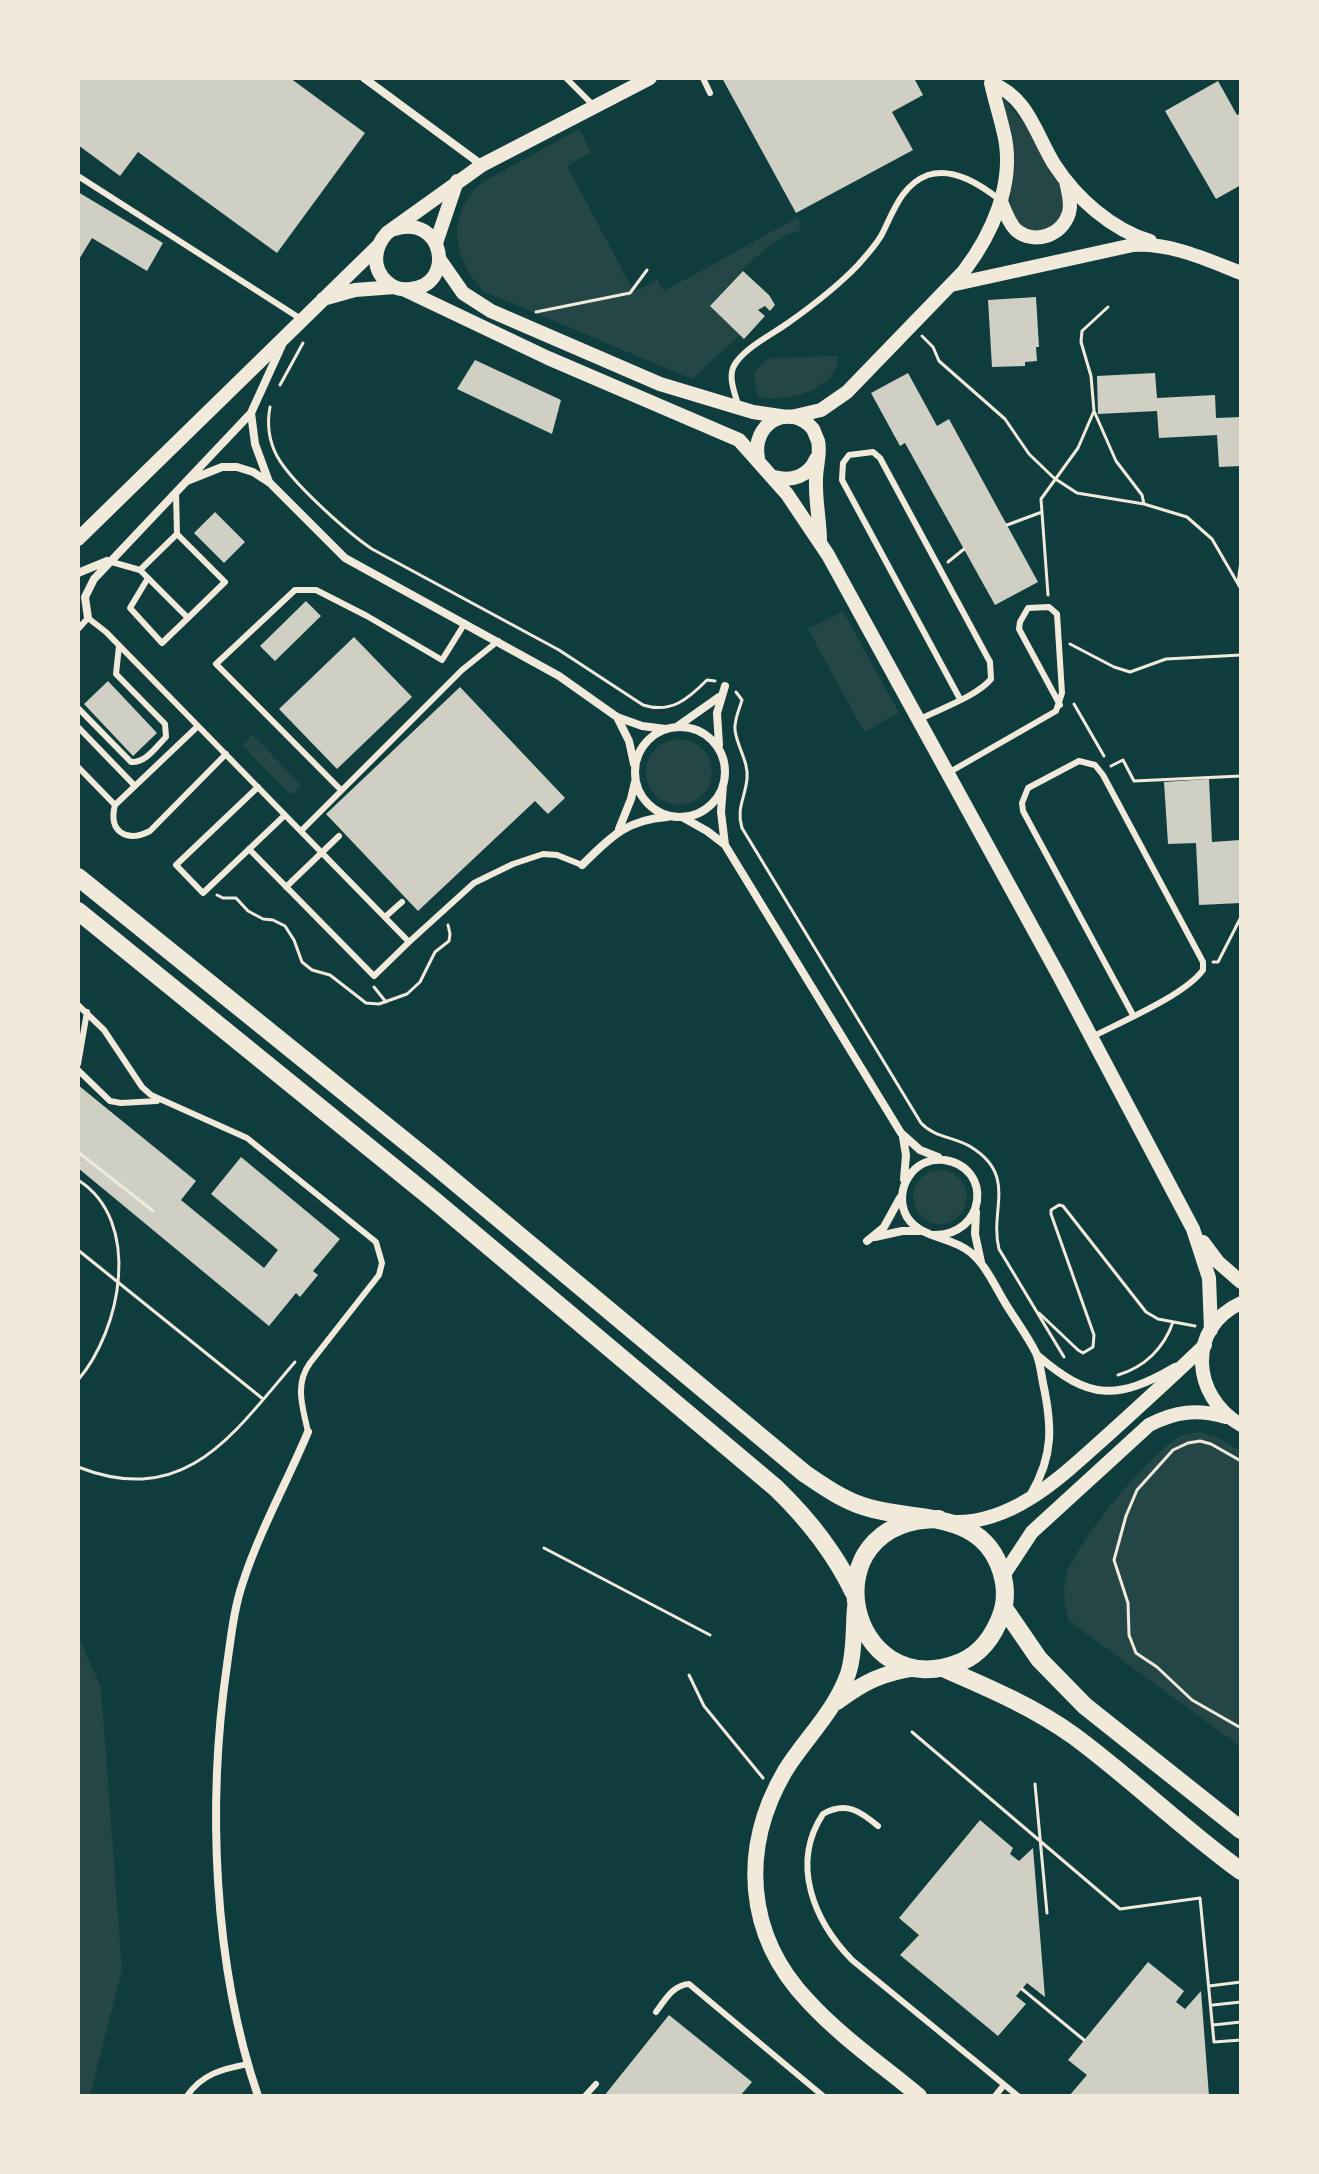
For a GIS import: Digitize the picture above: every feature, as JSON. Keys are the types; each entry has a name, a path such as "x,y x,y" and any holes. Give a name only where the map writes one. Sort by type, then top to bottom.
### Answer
{"main road":[{"path":"78,877 431,1162 804,1473 847,1500 873,1509 946,1520 969,1530 984,1542 996,1558 1003,1576 1004,1608 996,1629 983,1647 965,1661 943,1668 888,1672 856,1688 832,1705"},
{"path":"78,911 435,1201 776,1488 820,1537 846,1576 862,1629 876,1648 894,1661 916,1668"},
{"path":"919,2096 832,2025 792,1983 770,1946 756,1892 754,1865 763,1820 776,1787 848,1676 852,1660 857,1572 866,1553 880,1537 898,1525 918,1519 946,1520"},
{"path":"1004,1608 1039,1659 1085,1706 1241,1830"},
{"path":"943,1668 1012,1697 1073,1736 1206,1846 1241,1871"}],"street":[{"path":"364,78 482,165"},
{"path":"650,78 457,181 382,239 376,255 380,274 400,289 548,358 720,430 748,448 774,477 783,480 797,478 807,473 817,456"},
{"path":"991,80 1019,101 1066,180 1121,230 1241,273"},
{"path":"758,462 755,447 759,434 774,419 821,410 847,392 975,257 1001,201 1006,177 1005,140 991,80"},
{"path":"1001,201 1007,218 1016,229 1027,236 1045,237 1065,223 1069,213 1066,180"},
{"path":"436,243 457,181"},
{"path":"394,229 402,226 426,231 436,243 440,260 463,293 491,311 660,384 739,408 800,419 813,430 818,440 816,493 820,542"},
{"path":"950,286 1133,245 1167,246"},
{"path":"78,539 378,246"},
{"path":"319,301 355,290 415,289 432,279 440,260"},
{"path":"88,618 87,590 108,561 251,413 287,334"},
{"path":"251,413 255,444 270,483"},
{"path":"187,481 208,470 237,467 253,472 270,483 345,558 559,676 617,717 642,726 698,730 716,744 721,753"},
{"path":"774,477 820,542 1092,1037 1193,1229 1218,1262 1241,1282"},
{"path":"78,573 108,561"},
{"path":"78,609 88,618"},
{"path":"725,686 720,696 716,723 725,774 721,812 725,845"},
{"path":"677,727 720,696"},
{"path":"617,717 629,741 635,769"},
{"path":"618,830 631,799 636,759 648,740 666,729"},
{"path":"635,780 644,800 661,813 707,831 725,845 901,1133 920,1150 949,1161 972,1177 976,1186 975,1234 981,1263"},
{"path":"582,865 618,830 649,818 692,815 712,804 723,785"},
{"path":"901,1133 906,1155 903,1189 906,1215 913,1225 960,1245 981,1263 1036,1355 1049,1411 1050,1434 1046,1466 1028,1499"},
{"path":"949,1161 922,1164 914,1170 891,1218 871,1239 902,1231 952,1233 968,1223 977,1205"},
{"path":"1193,1229 1209,1278 1211,1330"},
{"path":"1226,1417 1213,1402 1204,1384 1202,1364 1211,1330 1222,1316 1241,1303"},
{"path":"946,1520 979,1521 1028,1499 1059,1479 1205,1345"},
{"path":"1036,1355 1070,1381 1085,1388 1111,1392 1133,1389 1193,1356"},
{"path":"1003,1576 1032,1532 1149,1425 1169,1415 1204,1411 1241,1425"},
{"path":"258,2096 232,2003 223,1935 217,1798 221,1705 242,1583 308,1432"}],"lane":[{"path":"567,78 595,107"},
{"path":"703,78 710,93"},
{"path":"739,408 732,384 734,364 859,264 879,239 899,199 918,180 942,173 961,177 981,185 1001,201"},
{"path":"78,176 301,319"},
{"path":"918,720 960,699 985,686 991,679 990,662 880,458 873,452 849,455 841,472 842,480 960,699"},
{"path":"148,578 130,608 162,643 225,582 177,534 176,492"},
{"path":"140,570 177,534"},
{"path":"108,561 140,570 188,618"},
{"path":"341,790 216,664 295,590 316,590 442,660 465,623"},
{"path":"948,773 1056,711 1060,705 1057,614 1049,607 1028,608 1019,629 1060,705"},
{"path":"78,629 88,618 119,646 409,942"},
{"path":"301,831 462,670 498,641"},
{"path":"78,708 131,762 137,763 146,758 166,737 165,724 116,674 119,646"},
{"path":"198,726 115,805 112,821 116,827 129,836 150,831 226,754"},
{"path":"78,727 135,786"},
{"path":"1092,1037 1133,1015 1192,983 1203,970 1203,962 1095,765 1079,761 1028,788 1022,803 1026,819 1133,1015"},
{"path":"78,767 115,805"},
{"path":"258,787 176,865 203,893 285,815"},
{"path":"286,887 339,836"},
{"path":"249,849 374,976 474,883 513,864 543,854 557,855 582,865"},
{"path":"385,917 402,902"},
{"path":"78,1005 112,1039 142,1087 159,1100 247,1138 376,1242 382,1263 379,1275 306,1368 300,1386 308,1432"},
{"path":"78,1064 87,1012"},
{"path":"78,1070 110,1101 159,1100"},
{"path":"878,1826 854,1809 842,1807 823,1814 811,1840 808,1858 810,1896 816,1912 833,1941 852,1960 1018,2096"},
{"path":"656,2012 674,1990 689,1984 823,2096"},
{"path":"187,2096 196,2083 216,2071 248,2064"},
{"path":"585,2096 596,2084"},
{"path":"995,2096 1004,2085"}],"path":[{"path":"531,318 533,312 630,293 647,270"},
{"path":"1108,307 1082,331 1081,342 1091,376 1094,411 1116,461 1142,495 1144,504"},
{"path":"910,326 933,347 939,361 1005,419 1029,454 1054,478 1077,493 1144,504 1187,517 1212,539 1241,589"},
{"path":"1049,607 1041,499 1078,448 1094,411"},
{"path":"1007,525 1042,512"},
{"path":"940,569 964,549"},
{"path":"1238,583 1241,561"},
{"path":"1077,647 1130,672 1166,659 1241,655"},
{"path":"1061,682 1110,766 1123,760 1134,781 1241,776"},
{"path":"1203,962 1218,962 1241,917"},
{"path":"374,976 374,989 386,1002"},
{"path":"78,1152 153,1211"},
{"path":"78,1180 104,1203 111,1218 119,1267 114,1315 91,1365 78,1380"},
{"path":"1035,1311 1078,1350 1083,1353 1093,1347 1094,1335 1051,1214 1051,1210 1059,1205 1063,1206 1146,1312 1158,1319 1211,1330"},
{"path":"78,1250 263,1399"},
{"path":"78,1467 98,1475 124,1477 147,1477 182,1470 211,1452 297,1359 306,1368"},
{"path":"1241,1461 1200,1441 1173,1450 1137,1490 1114,1560 1128,1603 1129,1635 1136,1653 1157,1667 1192,1700 1241,1728"},
{"path":"544,1548 710,1635"},
{"path":"689,1675 704,1706 764,1779 776,1787"},
{"path":"912,1732 1120,1909 1200,1898 1214,2042 1241,2040"},
{"path":"1035,1784 1047,1913"},
{"path":"1209,1986 1241,1982"},
{"path":"1022,1989 1084,2040"},
{"path":"1212,2005 1241,2002"},
{"path":"1213,2025 1241,2022"}],"shaded area":[{"path":"999,94 1044,151 1061,185 1064,217 1043,233 1026,230 1014,217"},
{"path":"579,129 591,152 567,166 634,292 657,280 664,291 799,217 800,230 762,252 710,306 740,335 692,379 483,291 465,266 460,253 458,226 467,200 477,187"},
{"path":"839,356 832,375 808,392 777,398 758,397 753,374 764,362 772,358"},
{"path":"843,611 899,713 864,732 808,629"},
{"path":"253,735 301,785 291,795 242,745"},
{"path":"672,739 686,739 698,744 707,753 712,772 710,785 703,796 686,805 672,805 660,800 651,791 646,779 646,765 651,753 660,744"},
{"path":"940,1170 959,1178 967,1197 959,1216 940,1224 921,1216 913,1197 921,1178"},
{"path":"1199,1432 1217,1437 1241,1451 1241,1747 1069,1621 1065,1603 1067,1573 1100,1520 1152,1459 1181,1436"},
{"path":"78,1634 101,1688 122,1970 90,2096 78,2096"}],"building":[{"path":"78,78 290,78 365,133 277,253 138,152 120,176 78,145"},
{"path":"722,78 914,78 923,95 892,112 913,150 796,213"},
{"path":"1218,81 1237,115 1241,113 1241,185 1216,199 1165,111"},
{"path":"78,192 163,243 147,271 92,238 78,261"},
{"path":"743,271 769,295 775,305 770,311 765,306 758,310 765,316 744,339 710,306"},
{"path":"1036,297 1037,361 1025,362 1025,366 992,367 988,300"},
{"path":"475,360 561,400 552,434 457,389"},
{"path":"908,373 937,426 949,419 1038,582 995,605 905,443 900,446 871,393"},
{"path":"1155,373 1157,398 1215,395 1216,418 1241,417 1241,466 1219,467 1217,435 1159,438 1157,411 1098,414 1097,376"},
{"path":"215,512 245,542 224,563 194,533"},
{"path":"306,601 321,616 275,661 260,646"},
{"path":"354,637 412,697 337,769 279,709"},
{"path":"108,681 157,733 133,756 84,704"},
{"path":"460,687 565,798 548,814 535,801 418,911 326,814"},
{"path":"1209,779 1212,842 1240,840 1241,903 1199,905 1196,843 1168,844 1164,782"},
{"path":"78,1085 196,1181 181,1200 264,1268 278,1250 211,1194 241,1157 340,1239 313,1271 318,1275 300,1297 296,1293 269,1326 78,1168"},
{"path":"980,1820 1013,1848 1010,1854 1019,1861 1033,1848 1045,1997 1027,1983 1016,1996 1026,2004 998,2036 900,1955 919,1935 899,1918"},
{"path":"1148,1962 1184,1991 1176,2002 1185,2009 1201,1991 1209,2096 1069,2096 1087,2075 1068,2060"},
{"path":"669,2015 752,2082 740,2096 604,2096"}]}
